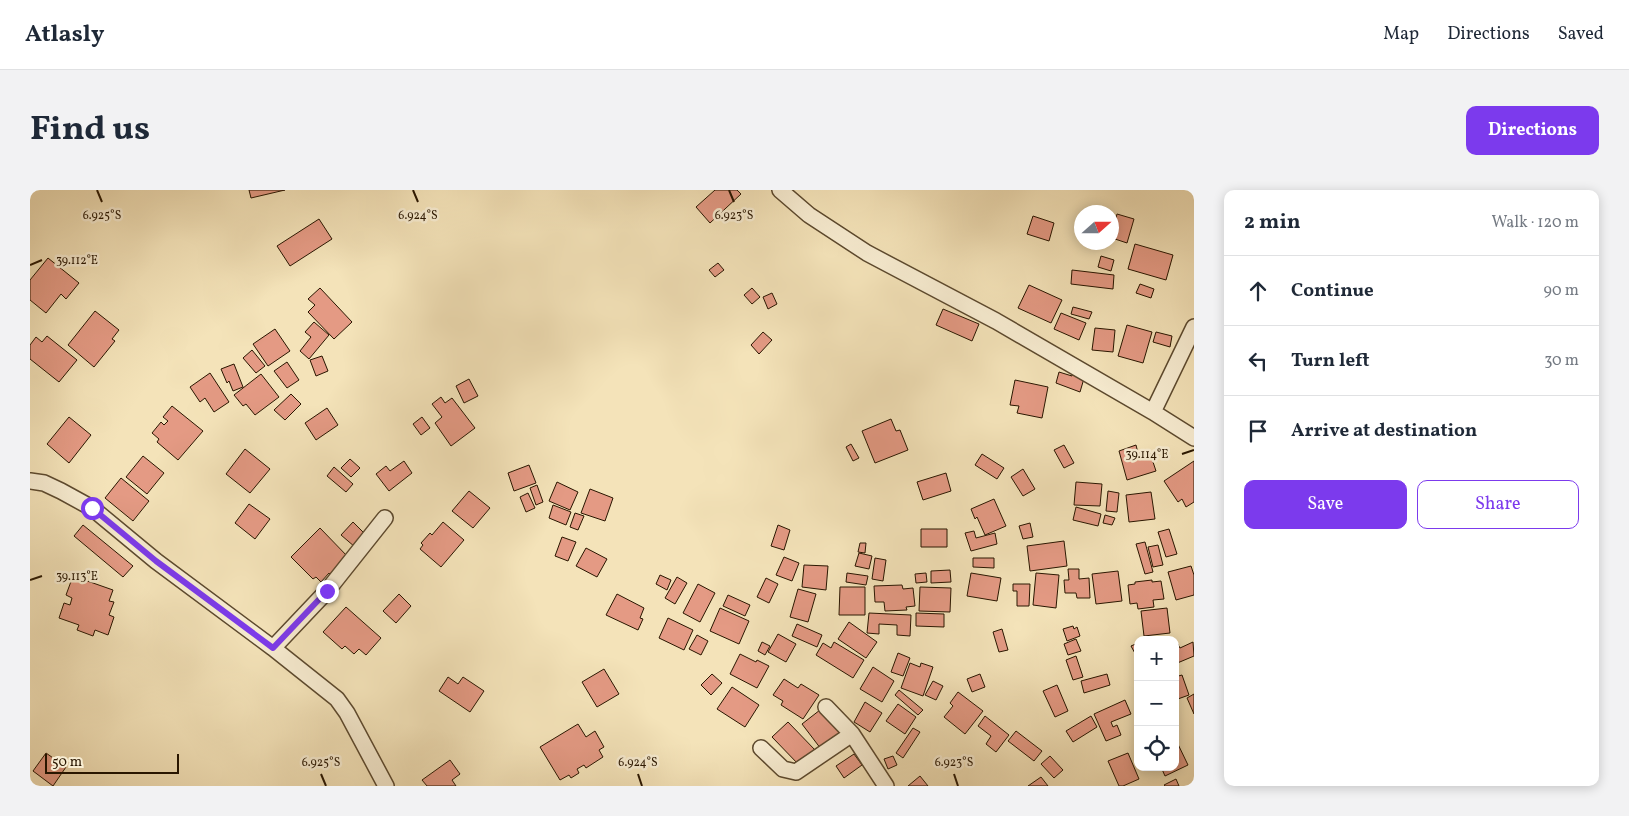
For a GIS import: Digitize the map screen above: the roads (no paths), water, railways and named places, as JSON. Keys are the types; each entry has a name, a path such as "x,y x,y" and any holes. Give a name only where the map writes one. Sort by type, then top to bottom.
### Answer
{"street":[{"path":"780,190 809,215 867,253 996,321 1153,412 1194,438"},
{"path":"1153,412 1194,327"},
{"path":"30,480 44,483 92,508 156,561 338,699 386,786"},
{"path":"273,648 327,591 385,518"},
{"path":"826,707 852,734 886,786"},
{"path":"761,748 783,769 796,772 852,734"}]}
